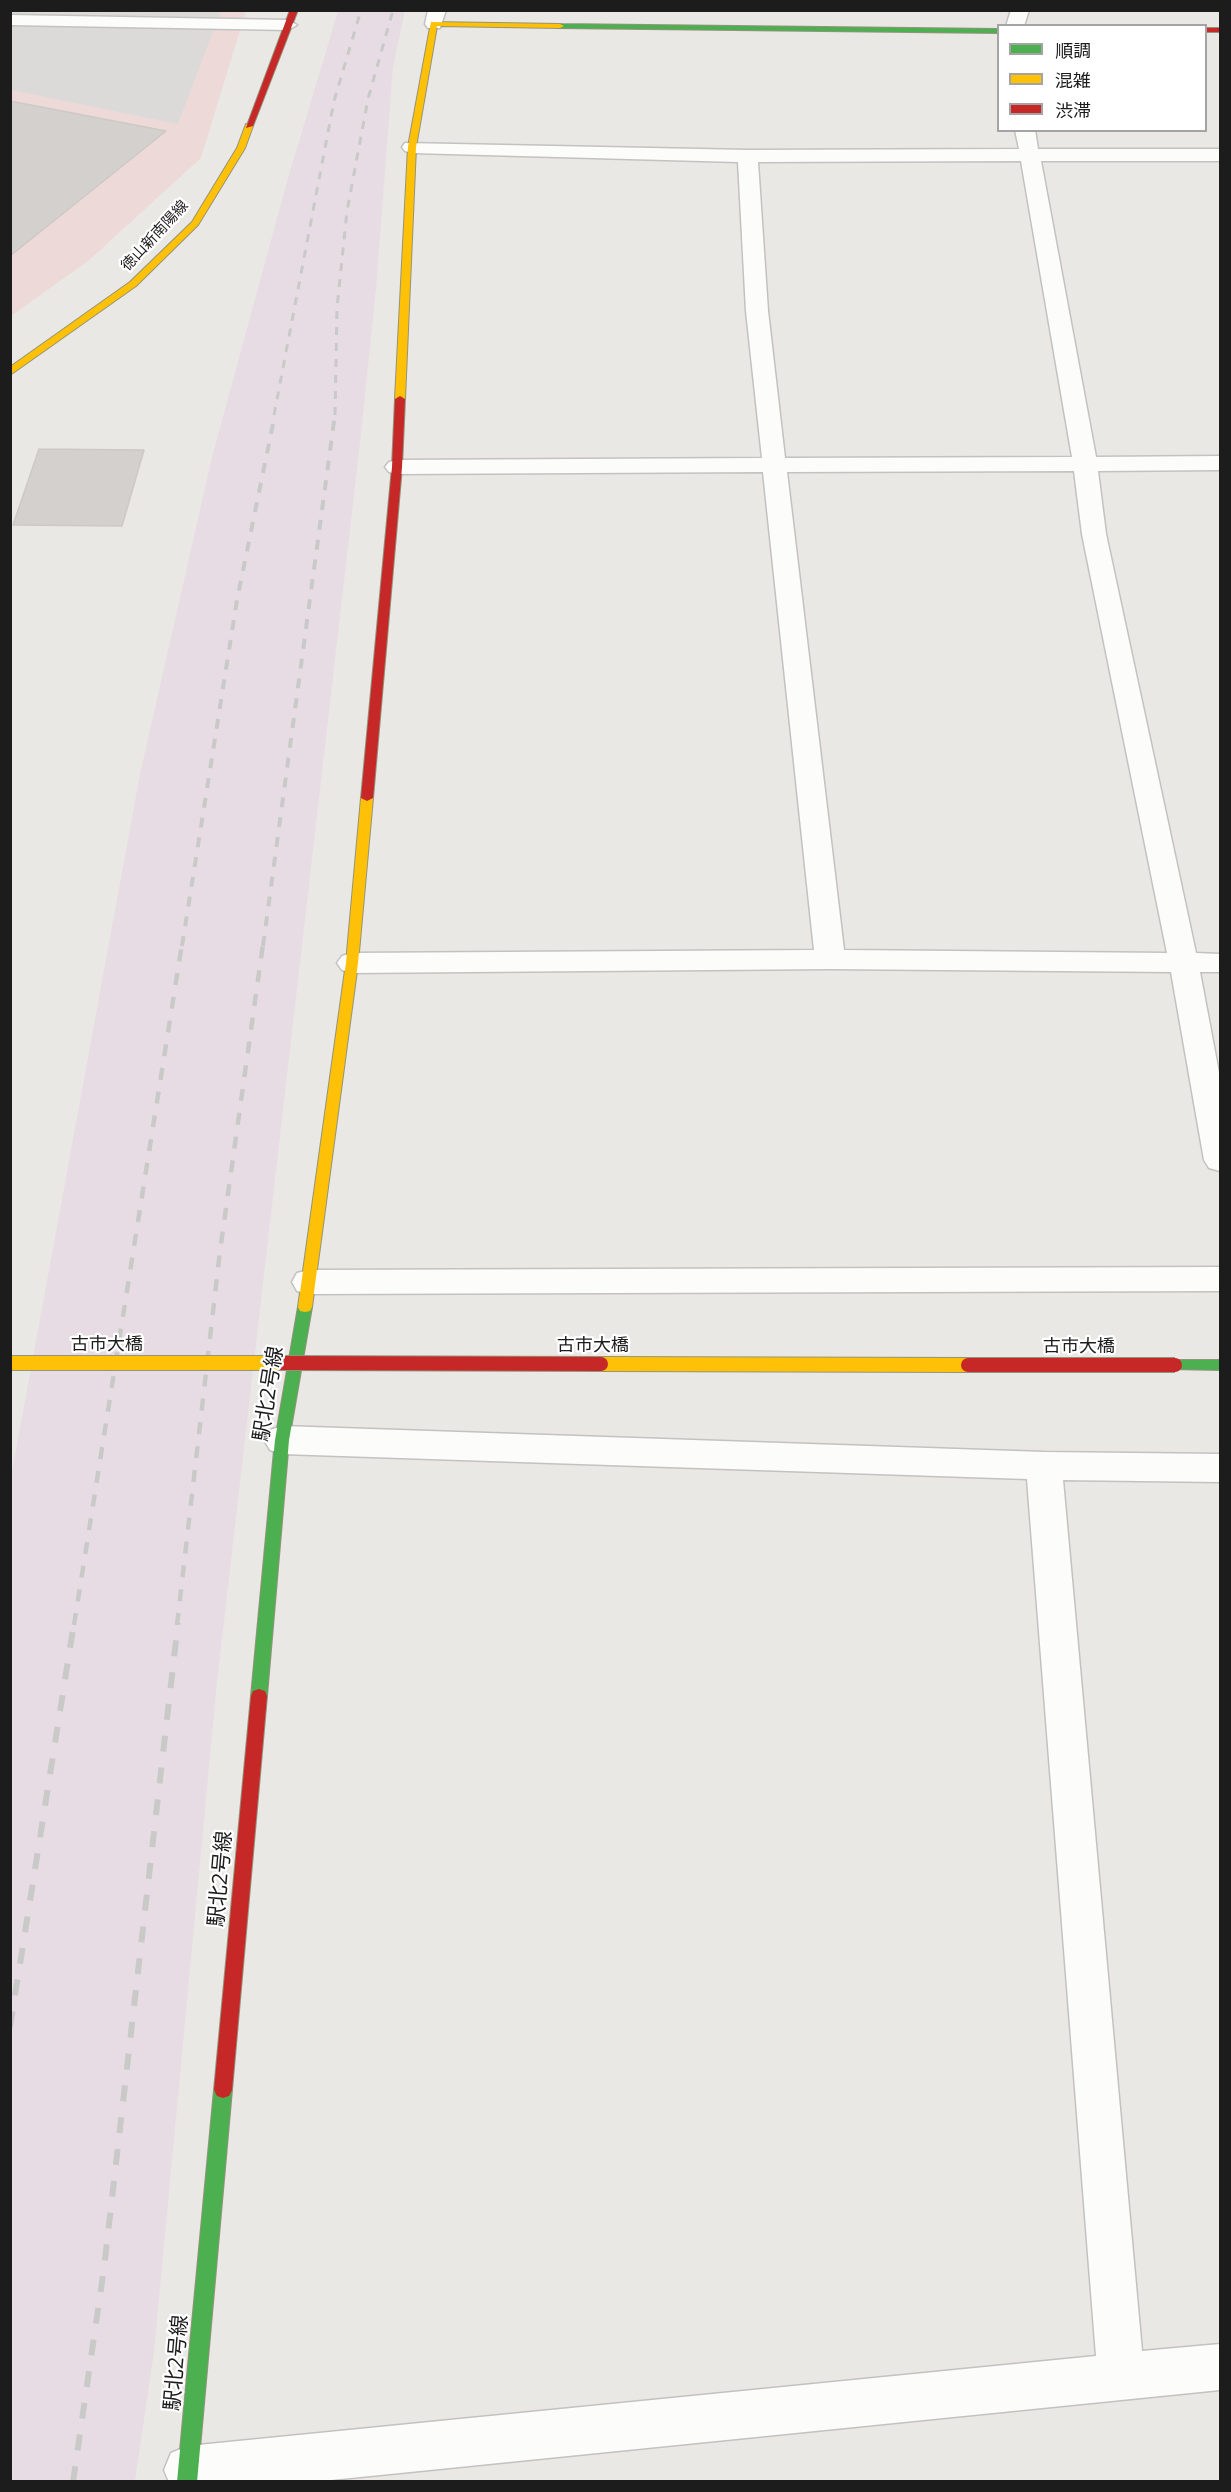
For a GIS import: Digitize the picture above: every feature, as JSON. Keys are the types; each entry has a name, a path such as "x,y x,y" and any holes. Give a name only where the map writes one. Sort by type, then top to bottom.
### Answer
{"street":[{"path":"436,17 997,31"},
{"name":"駅北2号線","path":"188,2476 282,1440 309,1282 352,963 397,467 412,147 436,17"},
{"path":"10,20 291,18"},
{"name":"徳山新南陽線","path":"10,372 133,284 195,223 241,148 291,18"},
{"path":"1025,132 1085,462 1094,534 1184,964 1221,1160"},
{"path":"412,147 748,156 1221,155"},
{"path":"748,156 757,311 830,959"},
{"path":"397,467 1221,463"},
{"path":"352,963 830,959 1221,963"},
{"path":"309,1282 1221,1279"},
{"name":"古市大橋","path":"10,1363 1221,1365"},
{"path":"282,1440 1044,1466 1221,1468"},
{"path":"1044,1466 1121,2375"},
{"path":"188,2476 1121,2375 1221,2367"}],"shaded area":[{"path":"10,11 221,11 178,124 11,90"},
{"path":"11,11 246,11 201,158 88,261 11,316"},
{"path":"338,11 405,11 393,67 376,289 360,443 217,1682 154,2352 135,2481 11,2482 11,1477 140,774 212,457 288,178"}],"building":[{"path":"10,101 166,131 10,256"},
{"path":"39,449 144,450 122,526 13,525"}],"railway":[{"path":"274,415 334,101 361,10"},
{"path":"335,415 337,308 347,211 368,99 393,10"},
{"path":"182,946 237,600 275,414"},
{"path":"263,946 335,414"},
{"path":"74,1625 182,944"},
{"path":"177,1625 220,1251 263,944"},
{"path":"10,2027 74,1623"},
{"path":"73,2482 104,2268 178,1623"}],"traffic: fast":[{"path":"560,26 997,31"},
{"path":"259,1696 282,1440 305,1307"},
{"path":"1175,1365 1220,1365"},
{"path":"187,2482 223,2090"}],"traffic: slow":[{"path":"400,399 412,147 434,24 560,26"},
{"path":"10,372 133,284 195,223 241,148 249,126"},
{"path":"305,1307 352,963 367,798"},
{"path":"10,1363 281,1363"},
{"path":"601,1364 968,1365"}],"traffic: jam":[{"path":"249,126 294,10"},
{"path":"1207,30 1220,30"},
{"path":"367,798 397,467 400,399"},
{"path":"281,1363 601,1364"},
{"path":"968,1365 1175,1365"},
{"path":"223,2090 259,1696"}]}
